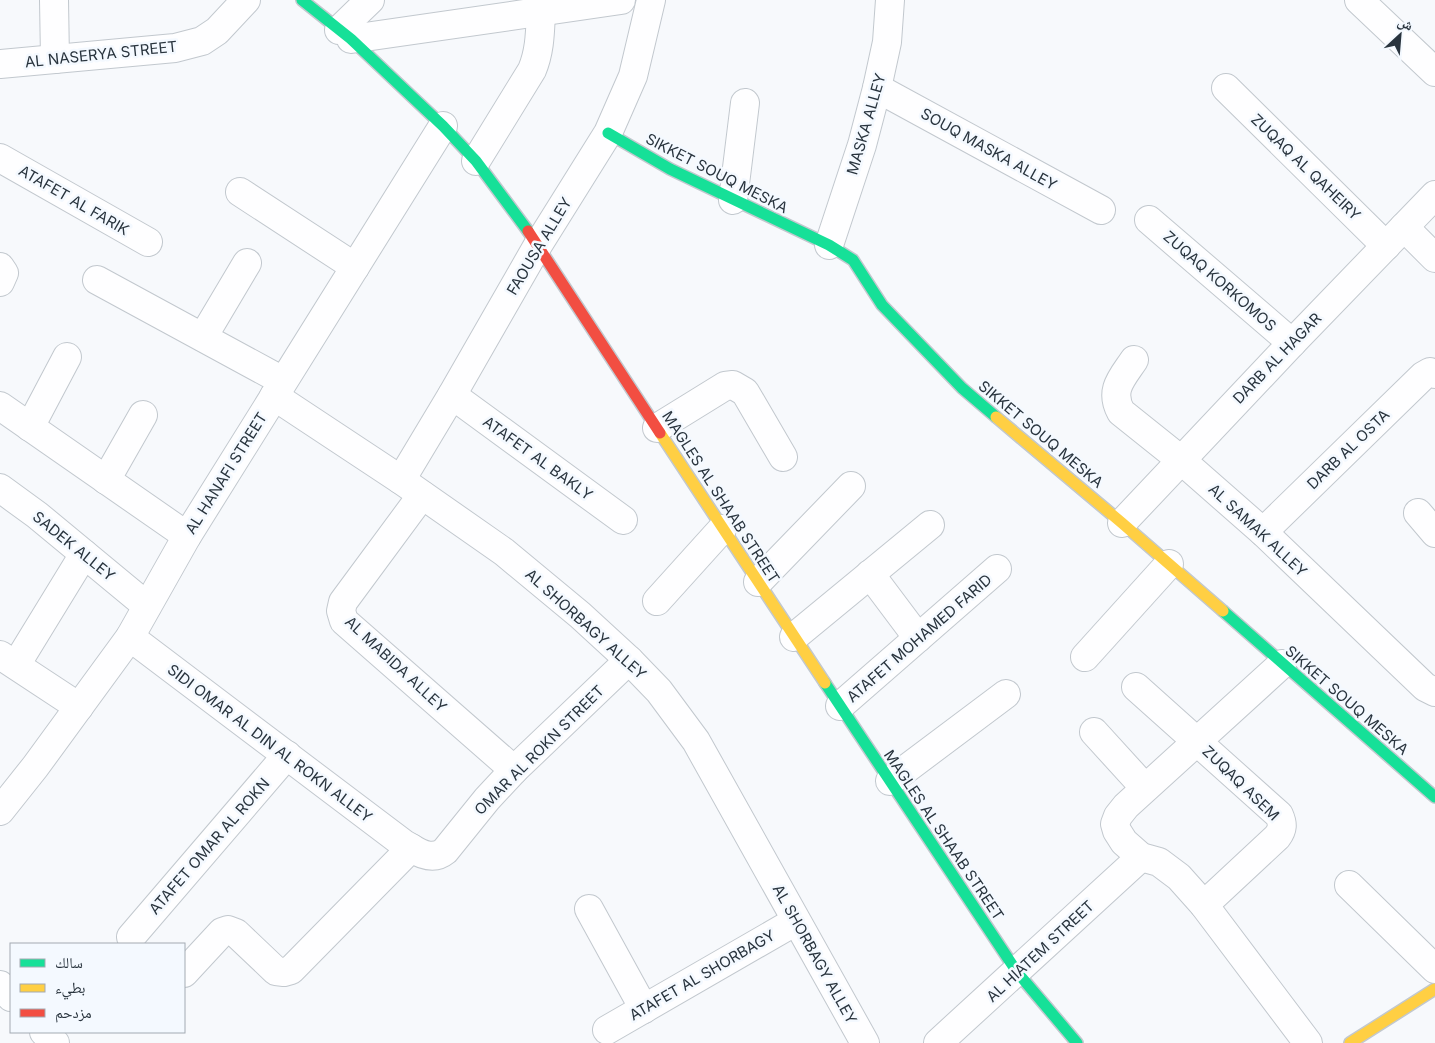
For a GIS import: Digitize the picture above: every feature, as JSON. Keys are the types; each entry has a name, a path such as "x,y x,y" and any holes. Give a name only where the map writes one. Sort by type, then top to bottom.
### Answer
{"main road":[{"name":"MAGLES AL SHAAB STREET","path":"302,0 345,34 443,126 476,161 538,245 722,529 1017,972 1077,1043"},
{"name":"SIKKET SOUQ MESKA","path":"608,133 670,169 829,245 853,260 882,305 962,388 1122,523 1435,797"},
{"path":"1350,1043 1435,989"}],"street":[{"path":"54,0 55,59"},
{"name":"AL NASERYA STREET","path":"0,64 175,48 202,41 218,31 246,0"},
{"path":"345,34 370,0"},
{"name":"FAOUSA ALLEY","path":"412,487 452,395 538,245 608,133 633,76 651,0"},
{"name":"MASKA ALLEY","path":"829,245 862,145 877,88 887,42 890,0"},
{"path":"1359,0 1435,72"},
{"path":"345,34 541,12 604,1"},
{"path":"476,161 532,70 540,41 541,12"},
{"name":"SOUQ MASKA ALLEY","path":"877,88 1101,210"},
{"name":"ZUQAQ AL QAHEIRY","path":"1226,88 1395,236 1435,258"},
{"path":"733,200 746,103"},
{"name":"AL HANAFI STREET","path":"0,811 35,767 130,637 186,536 443,126"},
{"name":"ATAFET AL FARIK","path":"0,158 148,242"},
{"path":"240,192 355,267"},
{"name":"DARB AL HAGAR","path":"1122,523 1435,195"},
{"name":"ZUQAQ KORKOMOS","path":"1149,220 1292,343"},
{"path":"204,337 247,263"},
{"path":"0,268 4,273 0,282"},
{"name":"AL SHORBAGY ALLEY","path":"97,280 204,337 279,389 504,552 580,615 630,660 660,692 696,741 864,1043"},
{"path":"30,427 67,357"},
{"name":"AL SAMAK ALLEY","path":"1134,360 1116,390 1116,403 1121,412 1181,460 1263,532 1425,687 1435,692"},
{"name":"DARB AL OSTA","path":"1263,532 1423,376 1430,372 1435,374"},
{"path":"657,428 725,386 733,385 745,392 783,457"},
{"name":"ATAFET AL BAKLY","path":"452,395 623,520"},
{"path":"0,406 186,536"},
{"path":"106,480 143,415"},
{"path":"758,582 850,486"},
{"name":"AL MABIDA ALLEY","path":"412,487 344,602 341,611 344,621 514,770"},
{"name":"SADEK ALLEY","path":"3,496 37,515 147,606"},
{"path":"794,637 930,525"},
{"path":"657,601 722,529"},
{"path":"79,706 8,660 84,554"},
{"path":"1085,657 1169,564"},
{"name":"ATAFET MOHAMED FARID","path":"840,706 998,569"},
{"path":"870,574 918,638"},
{"name":"SIDI OMAR AL DIN AL ROKN ALLEY","path":"130,637 411,848"},
{"name":"OMAR AL ROKN STREET","path":"411,848 420,854 432,857 440,855 445,851 487,799 514,770 630,660"},
{"path":"1282,664 1126,806 1118,816 1115,824 1124,842 1141,857 1159,862 1167,867 1204,906 1308,1043"},
{"name":"ZUQAQ ASEM","path":"1136,687 1279,815 1282,822 1282,831 1277,837 1204,906"},
{"path":"890,781 1006,694"},
{"path":"1094,732 1145,788"},
{"name":"ATAFET OMAR AL ROKN","path":"131,937 287,755"},
{"path":"185,972 222,932 228,930 236,933 276,971 284,972 291,970 411,848"},
{"name":"AL HIATEM STREET","path":"938,1043 1141,857"},
{"path":"1349,885 1435,969"},
{"path":"589,909 644,1009"},
{"name":"ATAFET AL SHORBAGY","path":"607,1030 796,921"},
{"path":"0,985 10,996"},
{"path":"45,1033 55,1043"}],"traffic: fast":[{"path":"302,0 351,39 443,126 476,161 528,231"},
{"path":"608,133 670,169 829,245 853,260 882,305 962,388 996,417"},
{"path":"1223,611 1435,797"},
{"path":"825,683 1017,972 1077,1043"}],"traffic: slow":[{"path":"996,417 1223,611"},
{"path":"660,433 825,683"},
{"path":"1350,1043 1435,989"}],"traffic: jam":[{"path":"528,231 660,433"}]}
